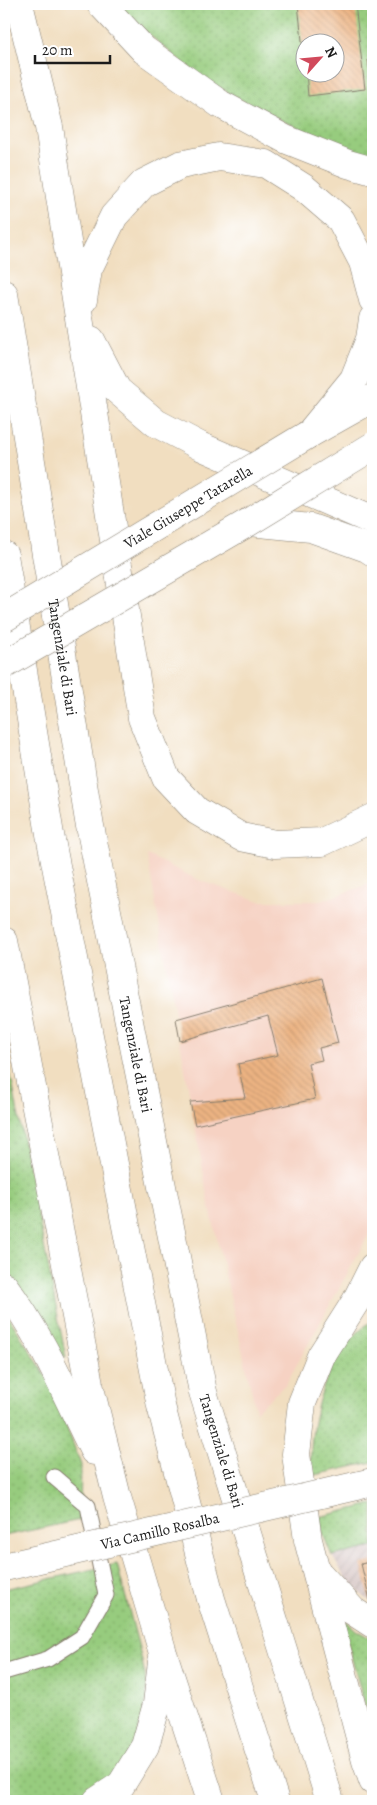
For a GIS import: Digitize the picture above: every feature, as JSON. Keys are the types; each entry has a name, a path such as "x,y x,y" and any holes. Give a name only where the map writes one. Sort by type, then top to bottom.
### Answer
{"main road":[{"path":"19,4 49,126 142,718 166,778 197,811 226,829 241,837 275,844 322,842 373,818"},
{"path":"101,4 144,50 220,104 285,138 348,164 373,171"},
{"path":"373,300 363,262 341,220 304,188 266,164 219,157 180,165 144,183 114,216 88,269 80,320 117,390 156,423 200,446 373,521"},
{"name":"Tangenziale di Bari","path":"4,294 89,821 203,1392 330,1801"},
{"path":"309,434 354,379 370,339 373,319"},
{"name":"Viale Giuseppe Tatarella","path":"4,618 309,434 373,398"},
{"path":"4,665 249,522 373,446"},
{"path":"249,522 311,528 367,548 373,552"},
{"path":"4,555 50,835 161,1406 211,1598 275,1801"},
{"path":"4,941 89,1384 117,1497 163,1653 212,1801"},
{"path":"373,1267 365,1297 321,1356 302,1403 296,1454 308,1540 373,1781"},
{"path":"4,1286 21,1309 54,1367 117,1497"},
{"name":"Via Camillo Rosalba","path":"4,1567 373,1482"},
{"path":"316,1570 353,1611 373,1624"},
{"path":"97,1801 121,1785 145,1746 157,1704 163,1653"}],"lane":[{"path":"4,1672 48,1659 82,1637 106,1595 88,1506 54,1477"}],"shaded area":[{"path":"147,855 201,881 260,901 321,901 373,883 373,1227 286,1384 256,1411 208,1199"},
{"path":"373,1547 373,1603 362,1595 345,1577 332,1556"}],"green space":[{"path":"116,4 373,4 373,159 252,106 214,84 163,46"},
{"path":"4,1041 66,1358 61,1354 29,1301 4,1265"},
{"path":"4,1310 50,1382 81,1465 80,1520 4,1536"},
{"path":"373,1320 373,1462 311,1476 313,1432 322,1389 342,1351 356,1334"},
{"path":"373,1504 373,1547 332,1556 323,1534 319,1517"},
{"path":"117,1564 145,1675 147,1698 136,1741 110,1780 78,1801 4,1801 4,1589"},
{"path":"340,1615 356,1630 373,1640 373,1735"}],"building":[{"path":"298,4 355,4 365,89 308,96 307,82 344,82 344,32 301,32"},
{"path":"368,60 373,60 373,86 372,86"},
{"path":"322,978 338,1043 319,1048 322,1060 308,1063 315,1099 195,1125 190,1102 245,1098 238,1064 278,1055 268,1016 180,1041 176,1019"},
{"path":"373,1561 373,1600 370,1600 361,1564"}]}
